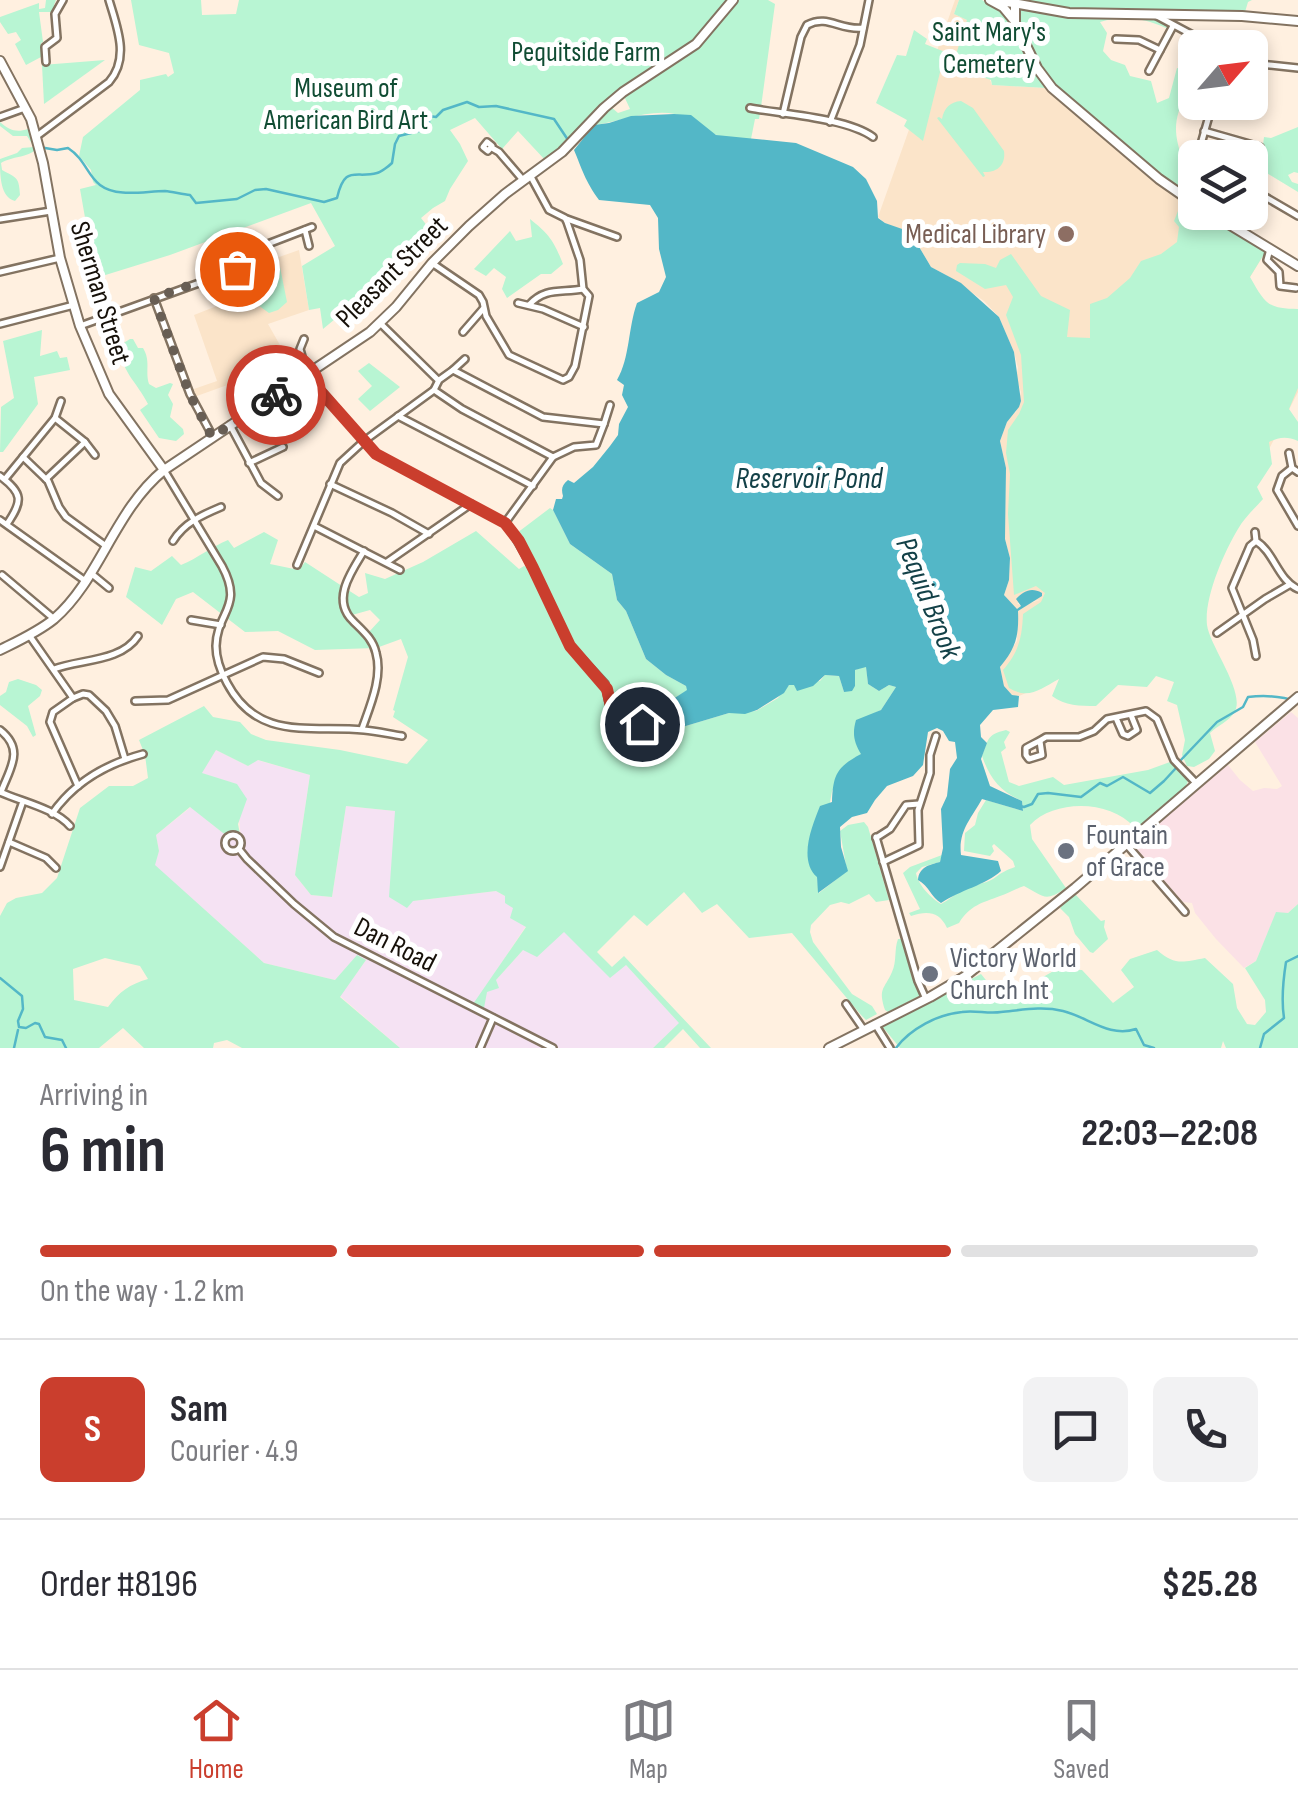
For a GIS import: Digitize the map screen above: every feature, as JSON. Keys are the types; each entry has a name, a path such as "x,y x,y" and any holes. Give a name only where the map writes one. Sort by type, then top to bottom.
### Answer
{"main road":[{"name":"Pleasant Street","path":"0,650 54,619 68,605 148,482 350,348 380,323 469,226 562,152 622,92 700,40 733,0"},
{"path":"993,0 1069,12 1242,16 1298,22"},
{"path":"993,0 1014,20 1034,64 1052,88 1178,193"},
{"path":"1013,4 1014,20"},
{"name":"Sherman Street","path":"0,60 26,107 38,143 60,258 80,326 109,394 164,470"},
{"path":"1240,230 1298,266"},
{"path":"828,1048 950,986 982,963 1295,700"}],"street":[{"path":"46,62 45,47 57,38 55,14 63,0"},
{"path":"38,143 117,71 122,54 109,0"},
{"path":"830,122 860,45 869,0"},
{"path":"1155,14 1181,30"},
{"path":"783,114 807,25 822,20 848,29 863,28"},
{"path":"1149,70 1173,26"},
{"path":"1116,39 1139,40 1160,50"},
{"path":"1268,66 1298,68"},
{"path":"0,118 26,107"},
{"path":"750,108 830,122 873,137"},
{"path":"1202,140 1207,120"},
{"path":"1204,131 1234,140"},
{"path":"492,148 527,178 549,210 617,237"},
{"path":"1268,198 1298,216"},
{"path":"0,219 51,211"},
{"path":"565,218 580,260 582,289"},
{"path":"80,326 239,268 260,246 308,228 309,246"},
{"path":"1270,248 1267,260 1278,272 1281,287 1296,288"},
{"path":"0,272 60,258"},
{"path":"432,263 479,296 510,355 563,380 571,375 590,300 587,292 547,291 529,305"},
{"path":"154,298 190,395 212,437"},
{"path":"518,303 584,326"},
{"path":"0,324 74,305"},
{"path":"464,332 483,309"},
{"path":"380,323 438,380"},
{"path":"304,339 301,356 306,375 364,442 386,460 505,523 519,541 570,646 607,689 612,711 642,724 674,745"},
{"path":"297,565 340,463 434,390 438,380 465,360"},
{"path":"453,370 543,417 604,424"},
{"path":"434,390 553,457"},
{"path":"61,402 55,418 2,478 18,497 18,508 4,522 109,588"},
{"path":"505,523 553,457 574,447 596,445 610,404"},
{"path":"398,416 533,486"},
{"path":"55,418 96,456"},
{"path":"230,426 260,482 278,496"},
{"path":"46,479 85,442"},
{"path":"249,463 283,446"},
{"path":"1289,453 1295,470 1282,476 1277,490 1298,526"},
{"path":"23,457 46,479 66,517 106,546"},
{"path":"164,470 230,582 230,601 216,648 223,675 235,696 268,721 294,728 362,729 402,736"},
{"path":"330,484 429,534"},
{"path":"387,562 470,504"},
{"path":"173,541 194,520 220,507"},
{"path":"314,526 400,570"},
{"path":"1255,532 1256,541"},
{"path":"1256,541 1289,585 1298,589"},
{"path":"1256,541 1250,546 1232,588 1256,656"},
{"path":"362,729 378,663 368,636 346,613 342,595 364,551"},
{"path":"2,575 54,619"},
{"path":"1217,634 1289,585"},
{"path":"191,620 222,625"},
{"path":"29,635 73,698"},
{"path":"54,668 116,653 131,646 138,636"},
{"path":"134,701 168,700 271,656 320,673"},
{"path":"78,786 50,722 53,712 73,698 86,694 106,711 125,759"},
{"path":"1040,741 1085,735 1107,719 1146,711 1154,716 1174,760 1196,783"},
{"path":"1116,718 1123,734 1128,736 1137,730 1131,715"},
{"path":"0,730 12,742 14,756 0,792 70,826"},
{"path":"883,862 920,845 919,804 930,773 936,736"},
{"path":"52,814 98,770 142,754"},
{"path":"0,867 22,802"},
{"path":"919,804 906,805 890,829 876,837 926,998"},
{"path":"9,842 46,858 56,868"},
{"path":"1126,844 1184,912"},
{"name":"Dan Road","path":"239,849 325,931 553,1048"},
{"path":"846,1004 865,1030"},
{"path":"480,1048 492,1018"},
{"path":"875,1024 890,1048"}],"shaded area":[{"path":"955,0 959,0 954,14 967,20 992,85 1046,88 1178,197 1178,230 1230,230 1266,251 1247,282 1298,338 1298,392 1258,471 1072,673 1019,696 1012,695 1004,686 1000,667 1017,641 1018,611 1040,600 1017,603 1021,606 1017,610 1004,595 1010,558 1005,539 1006,468 1000,441 1007,422 1016,412 1021,392 1014,352 999,317 984,301 931,267 905,231 878,217"},
{"path":"299,250 309,310 268,324 297,375 256,403 247,378 194,397 191,390 217,381 194,315 227,302 219,279 242,269 248,262 255,271 265,262"},
{"path":"1291,712 1298,718 1298,904 1288,913 1276,913 1256,961 1244,968 1195,913 1192,903 1183,902 1133,845 1228,765 1253,791 1282,786 1255,742"},
{"path":"216,750 248,766 257,760 310,775 295,875 311,895 332,897 346,806 395,811 413,901 496,891 505,896 526,926 474,1004 524,949 537,956 564,931 610,977 625,964 680,1023 653,1048 400,1048 340,996 366,960 357,956 335,980 264,963 154,865 159,851 156,835 191,807 223,833 241,839 236,784 201,773"}],"green space":[{"path":"46,0 56,0 57,6 54,12 39,12 41,57 26,65 15,44 21,40 16,32 8,34 0,17 39,3 39,9 45,8"},
{"name":"Museum of American Bird Art","path":"131,0 201,0 202,15 236,14 239,0 728,0 685,47 601,106 546,161 518,131 502,149 475,118 450,130 468,161 445,201 421,218 435,236 323,329 320,308 309,310 302,266 335,246 311,203 99,277 80,189 96,185 91,170 79,156 83,137 140,90 140,80 174,73 169,53 139,45"},
{"path":"738,0 768,0 775,4 759,119 755,119 751,139 719,136 681,116 665,113 594,125 611,107 618,113 630,109 624,96 700,45"},
{"name":"Saint Mary's Cemetery","path":"959,0 982,0 1005,14 1032,69 1046,88 992,85 991,80 952,67 967,20 954,14"},
{"path":"1010,0 1252,0 1245,12 1076,9"},
{"path":"1021,9 1149,17 1168,26 1134,19 1100,22 1107,33 1103,51 1111,60 1125,65 1130,76 1151,81 1157,103 1169,98 1178,68 1178,188 1051,82 1016,15"},
{"path":"914,30 927,39 925,44 945,52 923,141 904,126 907,120 876,103 897,55 906,56"},
{"path":"105,60 44,104 42,65"},
{"path":"961,101 973,108 1004,151 999,167 983,172 983,177 937,118 942,119 948,106"},
{"path":"0,122 13,130 28,129 36,149 1,163 2,170 18,181 20,195 15,201 4,190 0,159 22,148 34,147 27,136 13,136"},
{"path":"1298,127 1298,173 1288,175 1298,184 1298,192 1268,174 1268,140 1264,140"},
{"path":"530,219 550,238 563,264 507,298 502,289 506,277 494,268 486,276 474,269 510,231 516,241 532,237"},
{"path":"1179,230 1230,230 1266,251 1250,277 1259,293 1280,308 1298,309 1298,388 1289,409 1298,422 1298,441 1283,438 1269,442 1272,464 1257,487 1263,499 1238,529 1212,589 1207,625 1232,683 1237,705 1232,716 1210,733 1215,751 1194,767 1187,766 1182,755 1185,740 1177,705 1167,701 1174,682 1156,676 1147,687 1118,685 1096,706 1067,704 1052,696 1059,679 1029,693 1009,688 1003,670 1019,644 1023,614 1041,602 1045,593 1036,586 1014,595 1006,453 1008,430 1024,402 1021,355 1006,315 1013,297 1006,285 985,289 956,271 960,263 996,268 1000,260 1011,254 1041,296 1070,310 1067,337 1090,338 1090,304 1107,298 1130,278 1141,261 1161,254 1177,242"},
{"path":"280,267 287,302 278,310 269,313 251,300 251,295 235,290 236,276"},
{"path":"42,330 40,356 57,351 60,358 67,357 70,370 34,377 38,404 0,452 1,407 14,398 3,341"},
{"path":"130,339 143,348 149,384 156,388 173,384 168,395 173,404 170,417 184,434 176,441 159,438 140,410 148,404 125,368 121,353 122,344"},
{"path":"369,363 400,387 370,411 358,399 372,386 358,371"},
{"path":"550,508 570,544 612,574 617,600 626,611 646,659 688,690 670,701 662,699 675,714 679,728 729,713 756,711 778,698 789,685 820,681 825,675 839,676 844,692 855,686 855,670 866,666 868,684 879,691 889,685 896,687 881,710 873,714 861,754 832,791 817,877 819,893 847,871 840,831 864,822 889,900 876,902 869,894 849,904 830,905 811,925 810,932 813,942 852,994 872,1006 877,1014 866,1020 792,933 749,938 717,904 702,913 684,892 647,926 634,915 597,952 612,967 624,956 711,1048 700,1048 683,1029 664,1048 653,1048 679,1023 626,965 610,978 564,932 537,957 523,950 496,980 499,988 487,992 484,1008 473,1004 526,927 510,918 513,908 505,903 505,896 496,891 413,901 407,908 389,897 395,811 346,806 332,897 311,895 295,875 310,775 258,760 248,766 216,750 202,773 237,784 247,799 238,824 241,840 223,833 190,807 156,835 159,851 155,865 264,963 335,980 357,955 366,960 340,997 400,1048 242,1048 227,1040 214,1043 213,1048 144,1048 123,1028 99,1048 0,1048 0,916 7,903 42,893 57,878 80,808 109,786 133,786 148,778 139,740 204,706 213,717 240,722 251,734 266,740 407,764 428,740 393,717 408,657 401,639 379,647 368,633 380,620 370,610 352,615 346,602 348,590 359,597 368,593 365,573 385,579 476,531 519,569 528,568 532,563 517,533","holes":["105,958 140,966 148,979 125,989 108,1007 74,1000 73,969"]},
{"path":"264,532 278,540 270,564 299,570 305,562 345,588 343,607 375,648 315,650 278,631 245,632 193,592 176,599 162,625 126,597 135,567 151,571 172,556 181,565 228,540 234,548"},
{"path":"18,679 42,690 28,706 36,735 33,737 27,726 0,705 0,696 9,682"},
{"path":"1010,732 1001,752 1009,782 1019,786 1053,777 1064,785 1148,770 1170,762 1188,781 1139,826 1134,827 1111,812 1082,806 1053,811 1030,825 1032,839 1066,888 1059,893 1044,896 1024,886 977,905 959,923 947,928 932,914 911,916 909,913 920,909 903,873 910,867 942,855 940,862 916,873 926,891 941,904 962,890 1015,867 994,844 990,856 964,851 965,833 975,825 986,800 1023,811 1022,801 997,783 982,756 991,736"},
{"path":"1074,893 1101,921 1105,920 1108,939 1093,953 1075,934 1069,917 1060,908"},
{"path":"1298,904 1298,1048 1226,1048 1223,1041 1221,1048 900,1048 881,1025 981,974 1001,994 1015,993 1057,969 1082,970 1113,1003 1134,987 1121,970 1130,959 1157,950 1180,961 1205,958 1233,984 1237,1008 1247,1024 1255,1025 1266,1012 1265,1000 1245,968 1256,961 1276,912 1288,913"},
{"path":"898,939 902,939 912,978 921,995 888,1012 882,993 894,968"}],"water":[{"name":"Reservoir Pond","path":"691,115 716,135 796,143 853,167 866,179 877,201 878,218 905,230 931,267 961,283 999,317 1014,352 1021,401 1000,441 1006,468 1005,539 1010,558 1004,595 1017,609 1021,606 1016,599 1025,592 1034,590 1042,596 1018,611 1015,641 1000,667 1004,686 1012,695 1019,696 1018,707 993,710 980,725 981,737 987,743 981,759 990,786 1022,801 1023,811 982,799 963,832 961,855 998,861 1001,871 941,903 918,880 922,869 940,862 941,809 950,769 957,758 955,742 937,728 928,732 923,765 913,776 887,786 867,813 852,817 840,827 848,871 818,893 817,877 807,852 820,806 832,802 838,772 861,754 854,738 856,720 881,710 896,687 889,685 879,691 868,684 866,667 855,670 852,691 844,692 839,676 825,675 813,686 797,691 789,685 784,693 757,710 729,713 679,728 675,714 666,712 661,698 670,701 687,690 686,686 646,659 626,611 617,600 612,574 570,544 553,510 556,499 562,499 564,484 568,480 574,483 593,467 618,435 628,407 622,395 624,385 617,380 637,303 659,292 666,277 659,249 658,218 650,205 599,200 574,150 594,125 631,116"}],"waterway":[{"name":"Pequid Brook","path":"39,147 68,148 96,181 115,191 168,191 190,195 196,203 237,199 266,189 324,202 337,198 347,177 377,173 391,164 399,136 423,130 429,124 429,116 436,117 443,110 467,102 554,119 568,140"},
{"name":"Pequid Brook","path":"1179,762 1217,722 1243,707 1248,697 1273,696 1298,702"},
{"name":"Pequid Brook","path":"1020,806 1032,804 1038,794 1081,797 1100,783 1107,786 1123,777 1150,793 1176,768"},
{"name":"Pequid Brook","path":"1260,1048 1264,1034 1284,1018 1286,962 1298,956"},
{"path":"0,978 22,996 19,1027 39,1024 45,1037 62,1040 66,1048"},
{"path":"896,1048 917,1029 944,1016 1040,1009 1063,1011 1117,1031 1136,1029 1144,1045 1154,1048"},
{"path":"14,1048 18,1030"}],"way so far":[{"path":"237,269 154,298 190,395 212,437 276,395"}],"place":[{"name":"Medical Library","path":"1066,234"},
{"name":"Fountain of Grace","path":"1066,851"},
{"name":"Victory World Church Int","path":"930,974"}],"route":[{"path":"276,395 306,375 376,454 505,523 519,541 570,646 605,684 609,707 642,724"}],"park label":[{"name":"Pequitside Farm","path":"586,52"}]}
